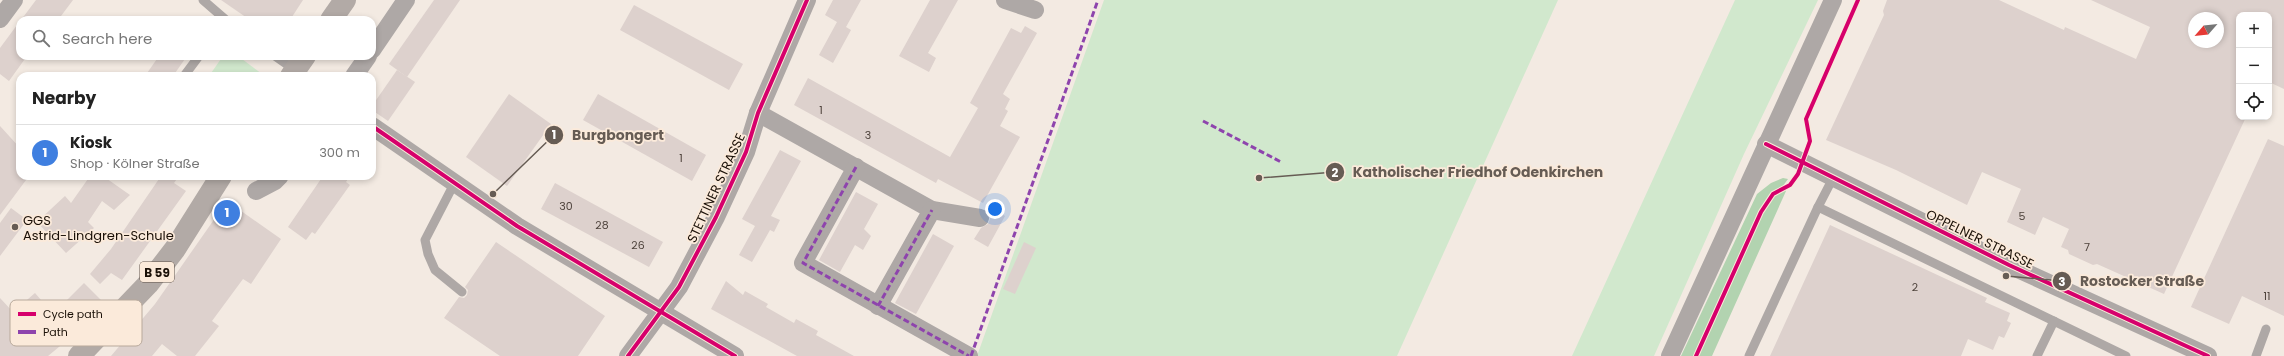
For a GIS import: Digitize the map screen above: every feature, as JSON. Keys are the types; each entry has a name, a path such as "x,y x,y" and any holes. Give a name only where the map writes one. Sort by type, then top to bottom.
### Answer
{"main road":[{"path":"333,16 344,0"},
{"name":"B 59","path":"132,300 148,284 175,249 218,180"},
{"name":"B 59","path":"78,356 88,346"}],"street":[{"path":"0,19 14,0"},
{"path":"376,44 406,0"},
{"name":"STETTINER STRASSE","path":"628,356 679,287 716,217 746,152 758,113 807,0"},
{"path":"1005,0 1035,10"},
{"path":"1670,356 1832,0"},
{"path":"357,72 365,60"},
{"path":"758,113 932,210 980,218"},
{"path":"376,129 517,226 660,313 735,356"},
{"name":"OPPELNER STRASSE","path":"1766,144 2009,265 2208,356"},
{"path":"856,167 803,263 969,356"},
{"path":"256,191 277,180"},
{"path":"878,306 932,210"}],"lane":[{"path":"203,0 221,16"},
{"path":"187,72 196,60"},
{"path":"282,60 299,70"},
{"path":"1749,356 1832,178"},
{"path":"455,182 425,240 428,254 435,270 462,292"},
{"path":"1818,207 2126,356"},
{"path":"2037,356 2054,321"},
{"path":"2256,356 2266,329"}],"green space":[{"path":"1104,0 1558,0 1397,356 977,356"},
{"path":"1735,0 1818,0 1744,154 1654,356 1572,356"},
{"path":"220,60 243,60 259,72 212,72"},
{"path":"1783,178 1788,179 1783,186 1786,191 1712,356 1681,356 1757,194 1771,183"}],"building":[{"path":"36,0 73,0 61,16 24,16"},
{"path":"221,0 303,0 293,16 244,16"},
{"path":"434,0 460,0 407,77 389,64"},
{"path":"833,0 861,0 846,27 851,30 833,63 819,55 837,22 825,15"},
{"path":"930,0 958,0 928,53 936,58 929,72 899,56"},
{"path":"1887,0 1999,0 2064,30 2065,27 2136,59 2150,27 2091,0 2284,0 2284,89 2272,83 2272,12 2236,12 2236,120 2245,120 2164,294 2097,264 2093,265 2069,254 2068,250 2061,247 2069,229 2043,217 2035,235 2007,222 2021,189 1982,172 1967,205 1896,170 1826,140 1884,15 1883,11"},
{"path":"634,5 743,64 729,90 620,30"},
{"path":"16,26 16,60 24,60 9,81 0,74 0,48"},
{"path":"1025,26 1037,33 1003,94 1010,99 1005,109 1008,111 1000,126 1020,137 983,203 938,179 936,183 794,105 808,78 950,157 978,108 970,103 1011,28 1021,33"},
{"path":"156,60 184,60 176,72 148,72"},
{"path":"397,70 415,82 388,121 376,113 376,100"},
{"path":"509,94 551,124 507,186 466,157"},
{"path":"598,94 706,155 692,181 583,120"},
{"path":"0,126 16,144 16,180 26,180 0,215"},
{"path":"2268,139 2284,146 2284,316 2242,296 2229,324 2191,307"},
{"path":"780,150 801,161 771,216 780,220 774,232 770,230 752,262 739,255 755,226 742,219"},
{"path":"87,180 109,180 130,195 114,210 102,201 88,222 94,228 66,253 37,222 65,196 71,203"},
{"path":"158,180 176,180 174,183 186,191 122,280 111,273 100,284 90,274 111,249"},
{"path":"320,180 347,180 346,182 350,185 315,234 312,232 306,240 288,227"},
{"path":"555,183 663,242 649,267 541,209"},
{"path":"856,192 878,204 864,229 871,236 863,250 855,245 840,272 819,260"},
{"path":"227,201 281,239 251,284 243,279 212,321 219,326 195,356 177,356 162,344 152,356 111,356 119,346 142,346 142,319 155,304"},
{"path":"11,208 27,220 0,256 0,223"},
{"path":"992,208 1005,216 988,247 974,239 981,228 988,224 990,219 989,213"},
{"path":"1830,225 1987,298 1985,302 2010,313 2007,321 2011,323 2004,338 1999,336 1993,350 1968,339 1961,356 1770,356"},
{"path":"933,234 954,246 916,314 895,303"},
{"path":"496,242 605,316 578,356 500,356 444,318 459,297 464,298 467,295 468,290 465,287"},
{"path":"1024,242 1036,248 1015,294 1003,289"},
{"path":"726,281 743,295 745,291 768,304 766,307 794,323 796,319 818,331 816,335 854,356 797,356 711,309"},
{"path":"84,283 101,300 67,300"},
{"path":"35,293 41,300 27,300"},
{"path":"0,298 10,309 10,346 60,346 48,356 0,356"}],"marked path":[{"path":"971,356 1098,0"},
{"path":"1203,121 1281,162"},
{"path":"856,167 803,263 969,356"},
{"path":"878,306 932,210"}],"cycle path":[{"path":"628,356 679,287 716,217 746,152 758,113 807,0"},
{"path":"1696,356 1761,212 1773,194 1790,185 1798,174 1810,141 1806,119 1858,0"},
{"path":"376,129 517,226 735,356"},
{"path":"1766,144 2009,265 2208,356"}],"place":[{"name":"Katholischer Friedhof Odenkirchen","path":"1259,178"},
{"name":"Burgbongert","path":"493,194"},
{"name":"Kiosk","path":"227,213"},
{"name":"GGS Astrid-Lindgren-Schule","path":"15,227"},
{"name":"Rostocker Straße","path":"2006,276"}]}
